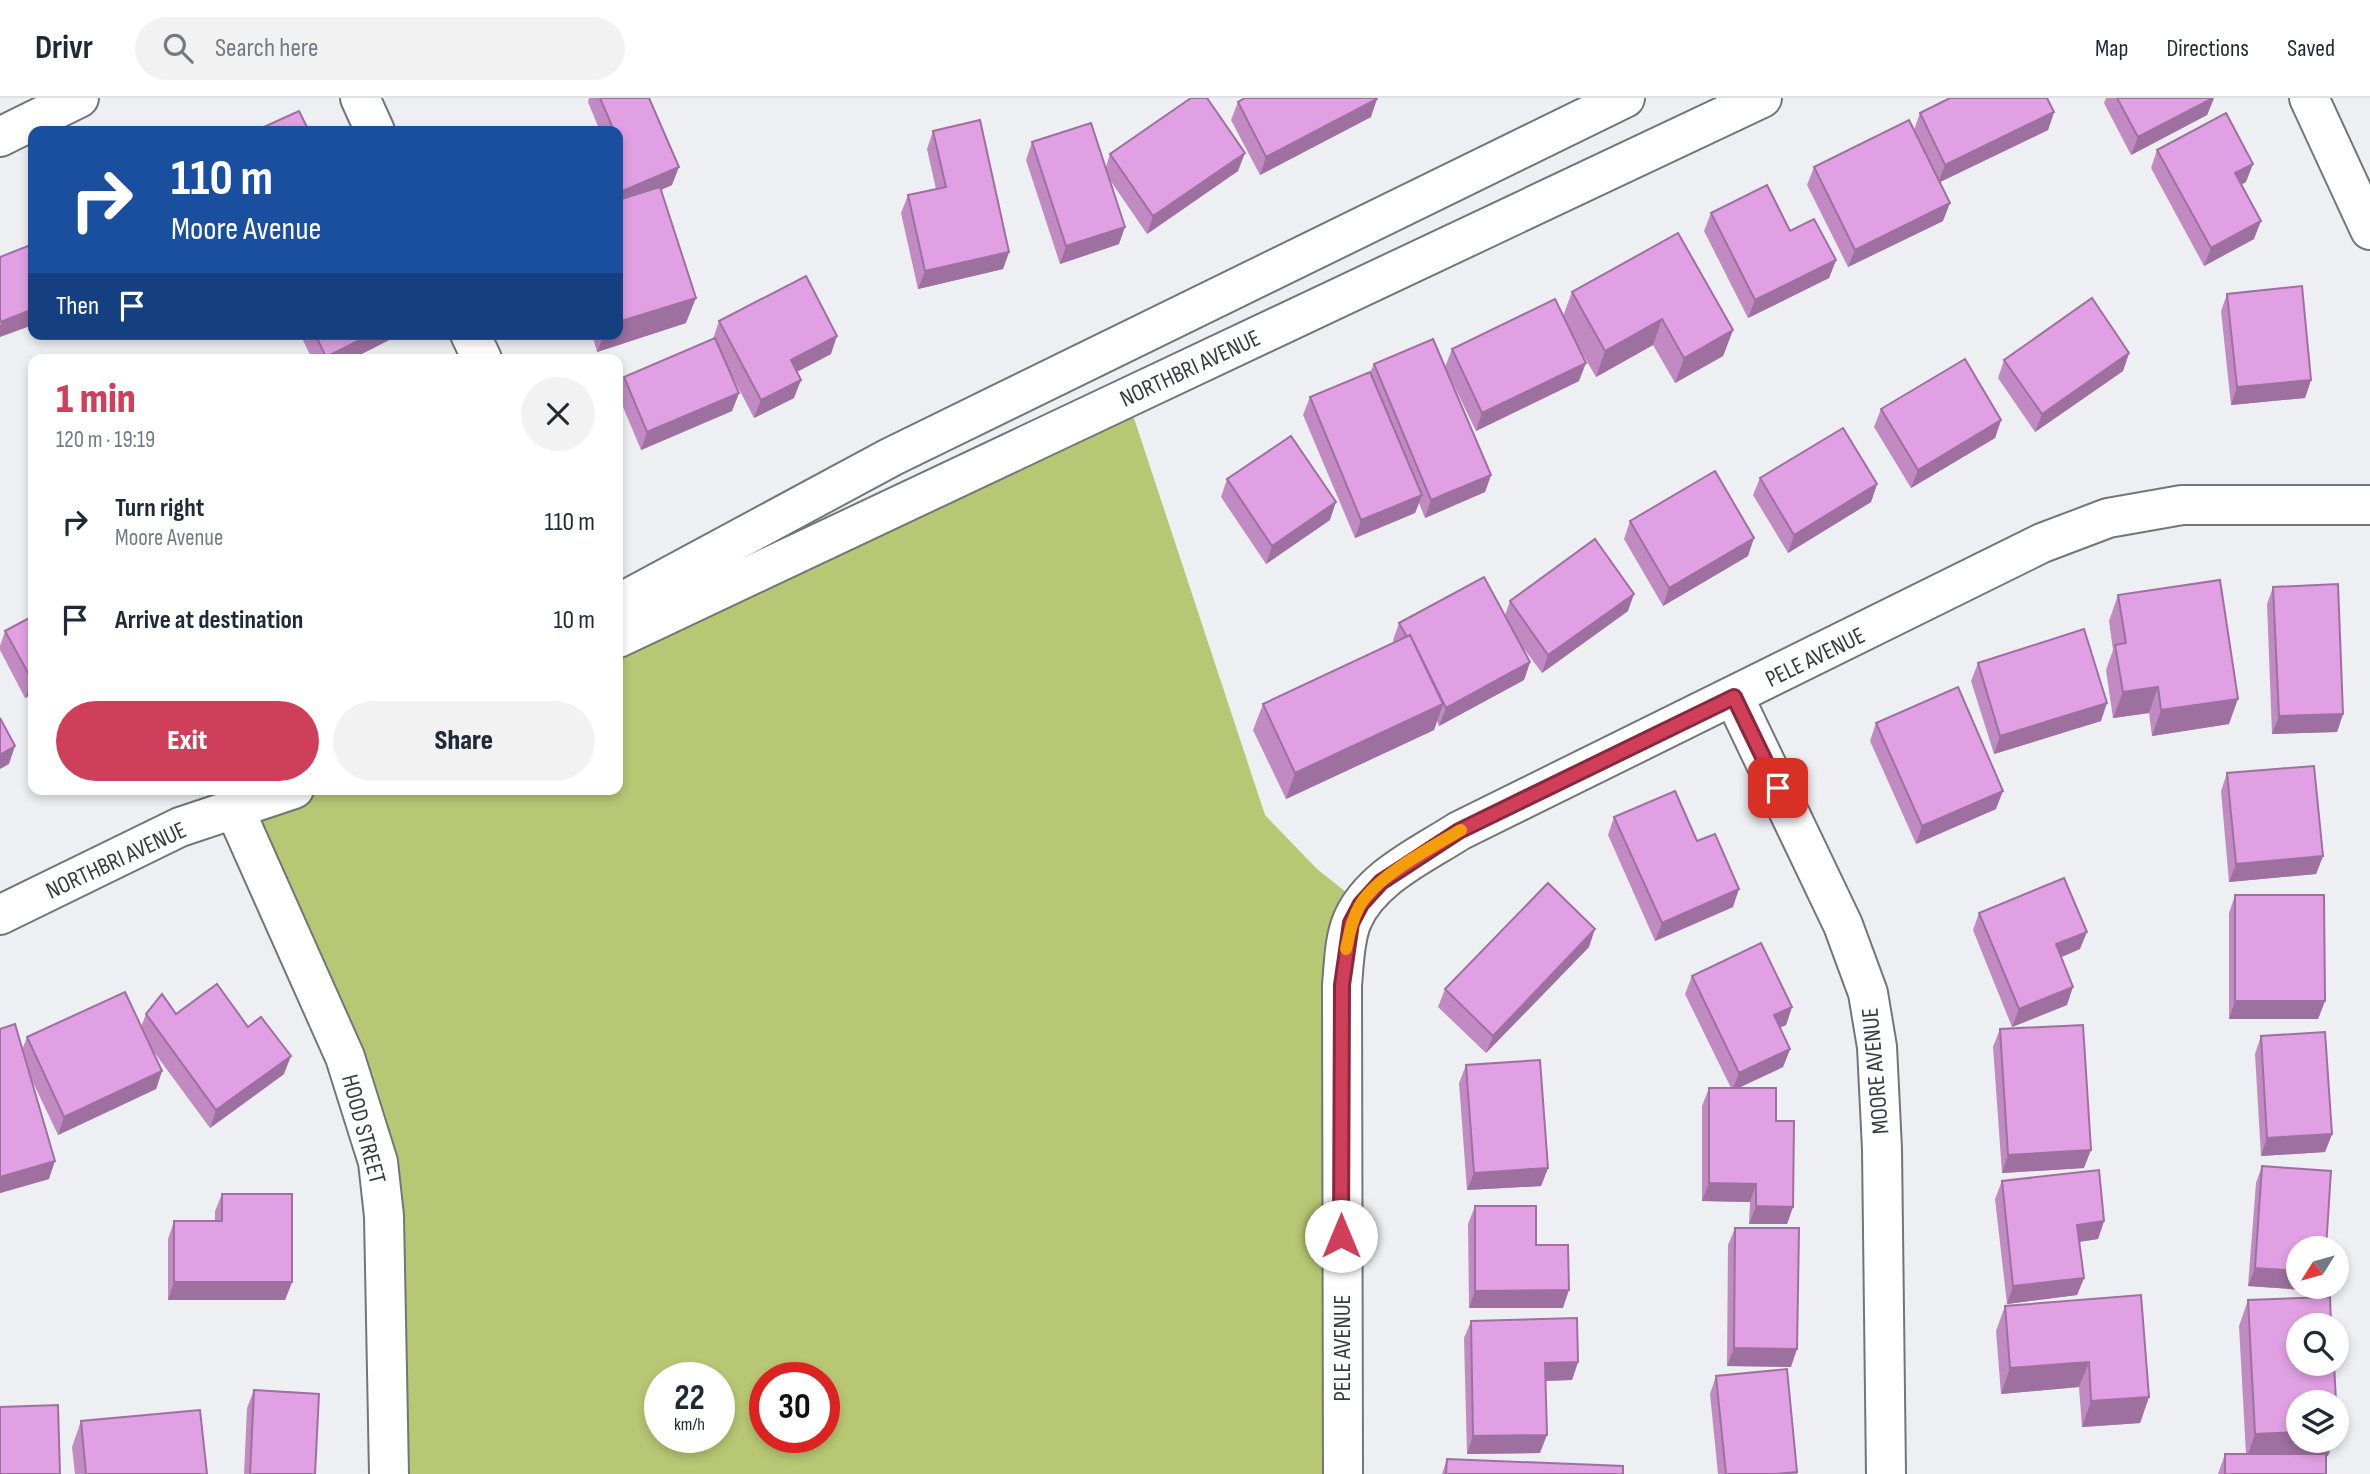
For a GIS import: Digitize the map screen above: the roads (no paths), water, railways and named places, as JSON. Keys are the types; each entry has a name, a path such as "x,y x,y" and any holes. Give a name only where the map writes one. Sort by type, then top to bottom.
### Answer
{"street":[{"path":"0,137 79,98"},
{"path":"360,98 373,126"},
{"name":"NORTHBRI AVENUE","path":"623,601 891,457 1625,98"},
{"name":"NORTHBRI AVENUE","path":"623,636 1762,98"},
{"path":"2309,98 2370,230"},
{"name":"PELE AVENUE","path":"1343,1474 1342,985 1351,923 1361,904 1381,882 1459,831 2042,543 2108,518 2182,505 2370,505"},
{"name":"MOORE AVENUE","path":"1734,697 1843,925 1868,993 1877,1047 1882,1149 1886,1474"},
{"name":"NORTHBRI AVENUE","path":"0,915 180,827 249,799 267,795"},
{"name":"HOOD STREET","path":"249,799 345,1057 378,1162 384,1216 389,1474"}]}
